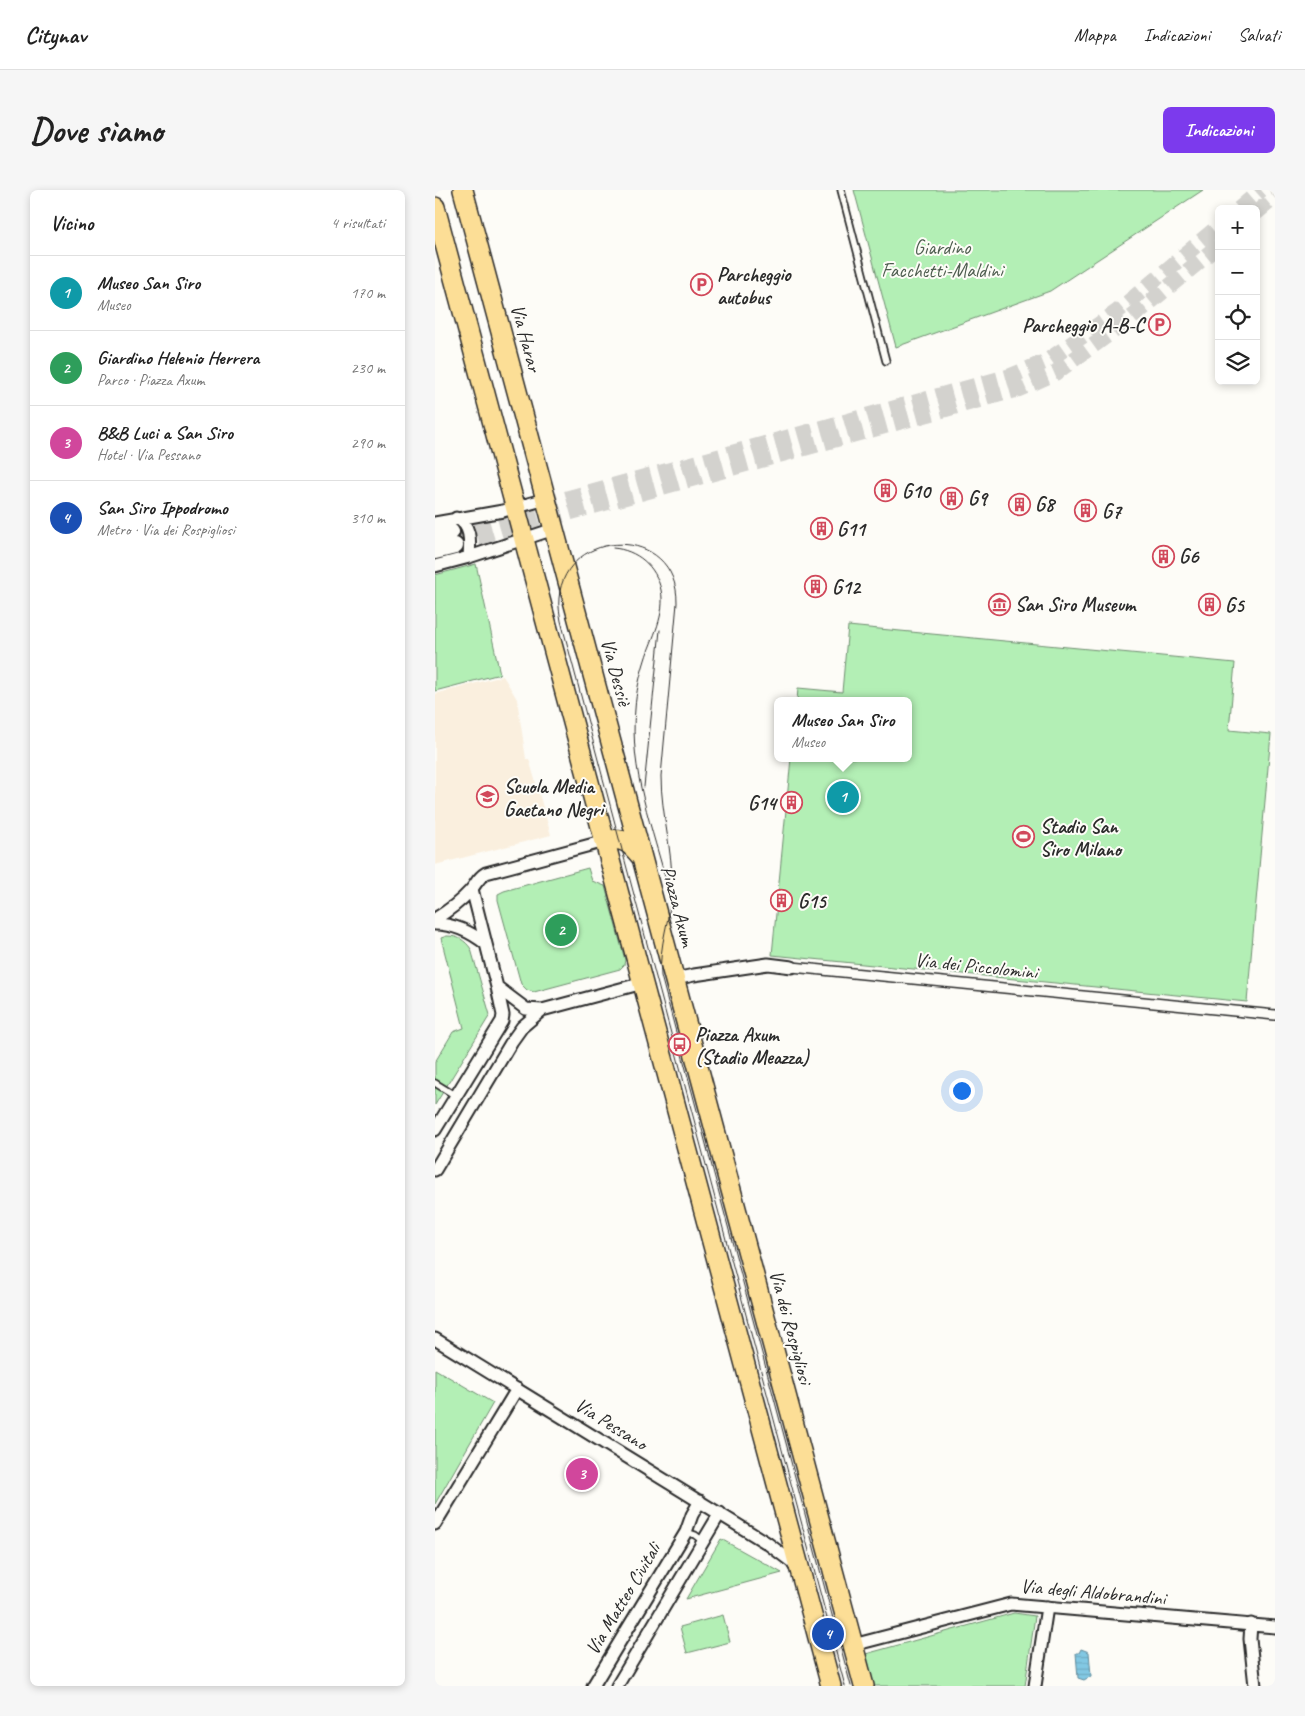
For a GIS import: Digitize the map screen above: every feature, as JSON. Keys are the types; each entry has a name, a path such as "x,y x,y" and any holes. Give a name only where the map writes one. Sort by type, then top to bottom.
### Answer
{"main road":[{"name":"Via Harar","path":"463,190 546,499"},
{"path":"435,207 831,1686"},
{"path":"463,313 494,305"},
{"name":"Via Dessiè","path":"546,499 642,858"},
{"path":"435,551 449,533"},
{"name":"Piazza Axum","path":"605,840 615,838 630,843 642,858 675,979 643,983"},
{"name":"Via dei Rospigliosi","path":"675,979 864,1686"}],"street":[{"path":"449,533 481,515 546,499"},
{"path":"449,533 462,520 467,526 469,534 469,557"},
{"path":"435,523 449,533"},
{"path":"435,566 469,557 554,529"},
{"name":"Piazza Axum","path":"435,919 450,910 472,889 478,878 485,873 605,840"},
{"path":"435,1130 502,1021 503,1015 472,889"},
{"path":"435,924 444,924 464,930 486,944"},
{"name":"Via dei Piccolomini","path":"675,979 768,964 1275,1015"},
{"name":"Piazza Axum","path":"542,1010 643,983"},
{"path":"497,987 526,1009 542,1010"},
{"path":"435,1170 512,1041 522,1027 542,1010"},
{"name":"Via Pessano","path":"435,1339 767,1543 792,1562 803,1578"},
{"path":"435,1524 517,1389"},
{"name":"Via Matteo Civitali","path":"593,1686 686,1532 692,1515 700,1501"},
{"name":"Via Matteo Civitali","path":"617,1686 720,1514"},
{"path":"767,1543 775,1542 785,1535 789,1526"},
{"name":"Via degli Aldobrandini","path":"853,1645 1011,1604 1275,1627"},
{"path":"1035,1686 1047,1607"},
{"path":"1251,1624 1250,1639 1255,1686"}],"lane":[{"path":"841,190 886,361"},
{"path":"435,1083 456,1096"},
{"name":"Via Matteo Civitali","path":"686,1532 695,1534 704,1542"}],"shaded area":[{"name":"Scuola Media Gaetano Negri","path":"503,676 517,699 526,759 529,759 551,835 435,865 435,694"}],"green space":[{"name":"Giardino Facchetti-Maldini","path":"854,190 1203,190 1050,291 896,347"},
{"path":"476,564 500,674 435,691 435,575"},
{"path":"848,626 1235,663 1229,730 1271,734 1247,1002 772,955 791,762 912,762 912,697 797,697 798,688 842,692"},
{"path":"588,868 592,881 605,886 625,960 624,965 620,969 534,992 527,990 521,984 498,894"},
{"path":"447,936 461,939 471,949 490,1015 435,1105 435,1062 453,1032 464,1028 441,938"},
{"path":"435,1369 493,1403 435,1504"},
{"path":"721,1539 782,1573 686,1599"},
{"path":"1014,1613 1035,1616 1025,1686 871,1686 862,1655"},
{"path":"723,1615 730,1642 687,1653 680,1627"}],"water":[{"path":"1081,1649 1089,1652 1091,1676 1084,1680 1078,1678 1076,1653 1079,1653"}],"tunnel":[{"path":"1244,205 1261,190"},
{"path":"1260,210 1275,197"},
{"path":"451,532 1011,376 1047,361 1118,311 1215,229"},
{"path":"455,546 535,522 1019,389 1055,373 1130,319 1215,248"}],"tram line":[{"path":"845,1686 561,621 559,598 566,575 580,558 599,548 621,544 642,548 660,559 672,577 677,603 661,776 671,860 672,888 661,954 661,976 851,1686"},
{"path":"613,548 630,552 644,561 655,574 661,590 662,608 660,617 637,690 634,732 639,777 668,888"},
{"path":"644,787 660,630"}],"place":[{"name":"Parcheggio autobus","path":"701,285"},
{"name":"Parcheggio A-B-C","path":"1160,325"},
{"name":"G10","path":"886,491"},
{"name":"G9","path":"952,498"},
{"name":"G8","path":"1019,504"},
{"name":"G7","path":"1086,511"},
{"name":"G11","path":"821,529"},
{"name":"G6","path":"1163,556"},
{"name":"G12","path":"816,587"},
{"name":"San Siro Museum","path":"999,604"},
{"name":"G5","path":"1209,605"},
{"name":"Scuola Media Gaetano Negri","path":"488,797"},
{"name":"Museo San Siro","path":"843,797"},
{"name":"G14","path":"792,803"},
{"name":"Stadio San Siro Milano","path":"1024,837"},
{"name":"G15","path":"782,901"},
{"name":"Giardino Helenio Herrera","path":"561,930"},
{"name":"Piazza Axum (Stadio Meazza)","path":"679,1045"},
{"name":"B&B Luci a San Siro","path":"582,1474"},
{"name":"San Siro Ippodromo","path":"828,1634"}]}
